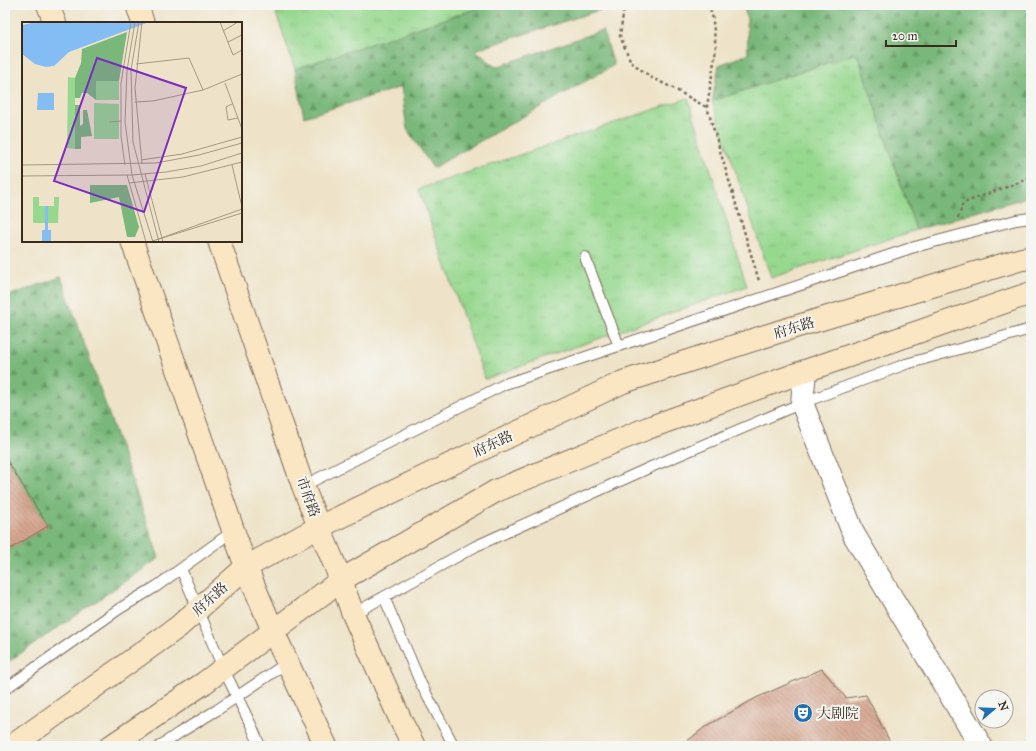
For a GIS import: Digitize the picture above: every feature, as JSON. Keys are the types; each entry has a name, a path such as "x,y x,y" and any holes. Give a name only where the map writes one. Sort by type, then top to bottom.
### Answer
{"main road":[{"path":"48,5 55,22"},
{"path":"137,5 143,22"},
{"path":"132,242 246,567 273,631 326,746"},
{"name":"市府路","path":"219,242 319,527 353,614 400,721 414,746"},
{"name":"府东路","path":"12,746 178,628 246,567 319,527 623,382 778,332 1022,259 1031,258"},
{"path":"111,746 204,683 341,580 496,491 648,428 805,371 1031,293"}],"street":[{"path":"805,371 802,403 854,535 981,746"}],"lane":[{"path":"304,486 505,384 911,248 1016,220 1031,218"},
{"path":"585,257 619,346"},
{"path":"353,614 476,546 650,467 802,403 906,364 1031,329"},
{"path":"5,689 120,609 157,586 234,531"},
{"path":"181,569 223,668 260,746"},
{"path":"384,597 421,684 454,746"},
{"path":"160,746 179,732 217,710 288,663"}],"path":[{"path":"625,5 620,36 631,62 652,78 707,107"},
{"path":"707,5 712,13 716,49 707,107 760,285"}],"green space":[{"path":"302,5 487,5 295,69 276,13"},
{"path":"487,5 615,5 475,50 496,67 603,30 614,65 433,168 407,129 401,87 304,117 295,69"},
{"path":"743,5 1031,5 1031,196 916,230 857,53 712,101 719,65 748,54 747,18"},
{"path":"857,53 916,230 771,278 712,101"},
{"path":"688,98 747,286 485,379 419,189"},
{"path":"61,277 159,558 5,664 5,552 48,526 5,457 5,297"}],"building":[{"path":"5,457 48,526 5,552"},
{"name":"大剧院","path":"822,669 846,698 866,695 892,746 681,746 705,727 756,698"}],"place":[{"name":"大剧院","path":"803,713"}]}
